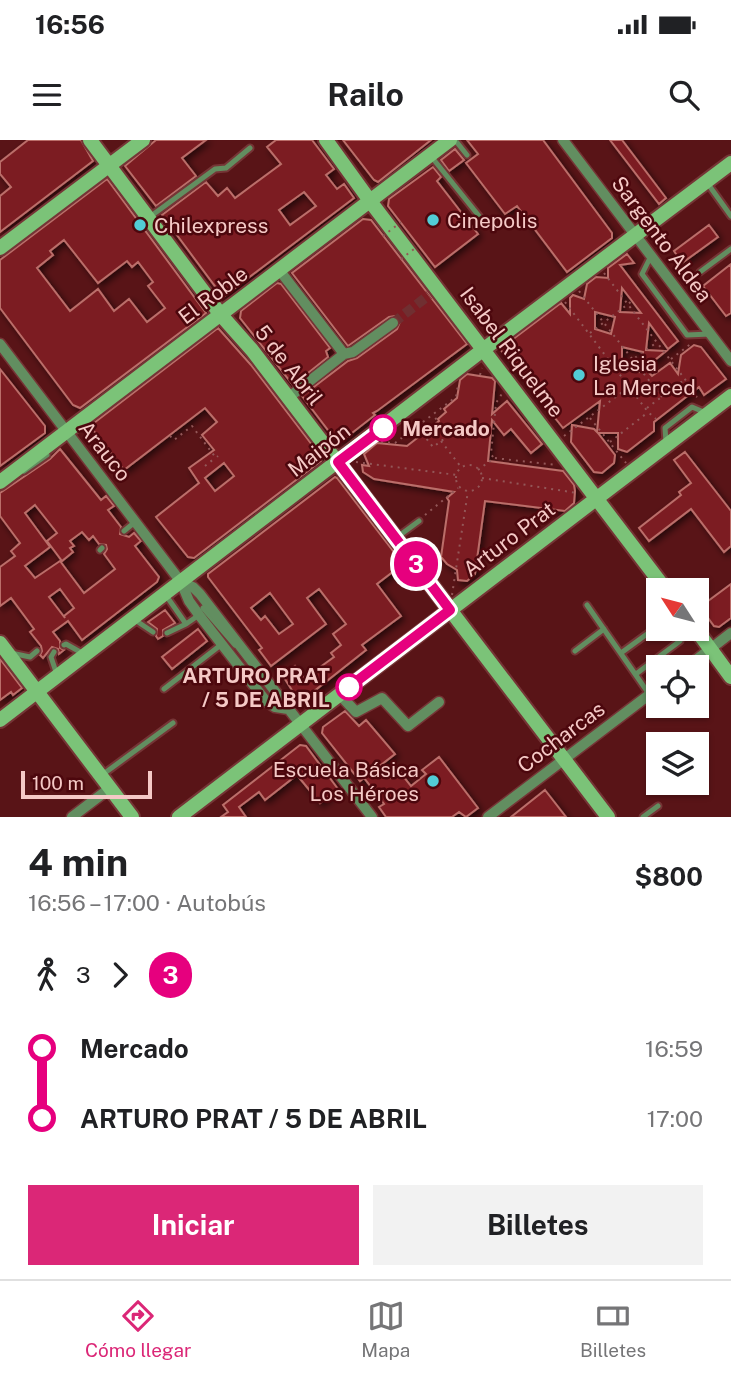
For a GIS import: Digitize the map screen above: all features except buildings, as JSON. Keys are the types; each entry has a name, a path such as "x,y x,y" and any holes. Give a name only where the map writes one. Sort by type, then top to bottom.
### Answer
{"street":[{"name":"5 de Abril","path":"90,140 221,315 252,350 288,398 345,462 396,538 451,606 608,817"},
{"path":"0,248 143,140"},
{"name":"Isabel Riquelme","path":"327,140 433,292 484,349 591,496 656,578"},
{"name":"El Roble","path":"5,478 423,165 452,140"},
{"name":"Sargento Aldea","path":"563,140 731,361"},
{"name":"Maipón","path":"0,720 181,582 345,462 484,349 572,282 706,181 728,170"},
{"path":"280,271 344,354"},
{"path":"288,398 344,354 354,352 393,323"},
{"name":"Arauco","path":"0,344 181,582 189,601 201,612 222,644 269,704 288,709"},
{"name":"Arturo Prat","path":"179,817 340,695 591,496 632,471 731,396"},
{"name":"Arauco","path":"181,582 193,587 200,594 372,817"},
{"path":"702,655 731,633"},
{"path":"704,641 731,677"},
{"path":"4,648 132,817"},
{"path":"340,695 356,712 382,698 408,726 439,702"},
{"name":"Cocharcas","path":"488,817 646,697"},
{"path":"72,817 110,788"}],"lane":[{"path":"452,140 467,155"},
{"path":"148,218 215,169 226,168 250,148"},
{"path":"423,165 484,221"},
{"path":"706,181 731,216"},
{"path":"372,202 377,219 394,242"},
{"path":"700,272 731,249"},
{"path":"651,256 642,274 687,335 710,334"},
{"path":"666,446 665,428 692,407 708,414"},
{"path":"5,478 31,468 54,450"},
{"path":"396,538 419,521"},
{"path":"124,531 135,522"},
{"path":"165,594 186,624"},
{"path":"587,605 636,674 646,683"},
{"path":"167,633 186,624 201,612 242,650"},
{"path":"133,618 153,632"},
{"path":"575,651 604,629"},
{"path":"621,653 646,635"},
{"path":"636,674 680,641"},
{"path":"164,689 222,644"},
{"path":"64,645 84,655"},
{"path":"4,648 30,657 37,651"},
{"path":"54,652 51,657 57,675"},
{"path":"101,776 173,723"},
{"path":"643,817 659,806"}],"path":[{"path":"383,236 401,222"},
{"path":"401,259 418,246"},
{"path":"597,264 697,395 692,407"},
{"path":"572,282 662,397"},
{"path":"558,293 647,411 656,419"},
{"path":"589,334 632,302"},
{"path":"670,359 695,341"},
{"path":"617,370 657,342"},
{"path":"610,443 685,379"},
{"path":"377,441 395,443 456,397 458,386"},
{"path":"555,443 629,387"},
{"path":"494,458 491,454 496,403 506,388"},
{"path":"417,427 433,447 448,436 433,415"},
{"path":"589,417 632,471"},
{"path":"170,436 174,440 192,426 217,457 205,466"},
{"path":"441,441 462,468"},
{"path":"345,462 360,454"},
{"path":"478,470 494,458 562,466"},
{"path":"345,462 457,475"},
{"path":"459,486 457,475 462,468 471,464 482,478 479,486 468,491"},
{"path":"482,478 591,496"},
{"path":"459,486 468,491"},
{"path":"419,521 459,486"},
{"path":"451,606 468,491"}],"tunnel":[{"path":"393,323 429,295"}],"bus line":[{"name":"3","path":"349,687 450,610 338,462 383,428"}],"place":[{"name":"Cinepolis","path":"433,220"},
{"name":"Chilexpress","path":"140,225"},
{"name":"Iglesia La Merced","path":"579,375"},
{"name":"Mercado","path":"383,428"},
{"name":"ARTURO PRAT / 5 DE ABRIL","path":"349,687"},
{"name":"Escuela Básica Los Héroes","path":"433,781"}]}
